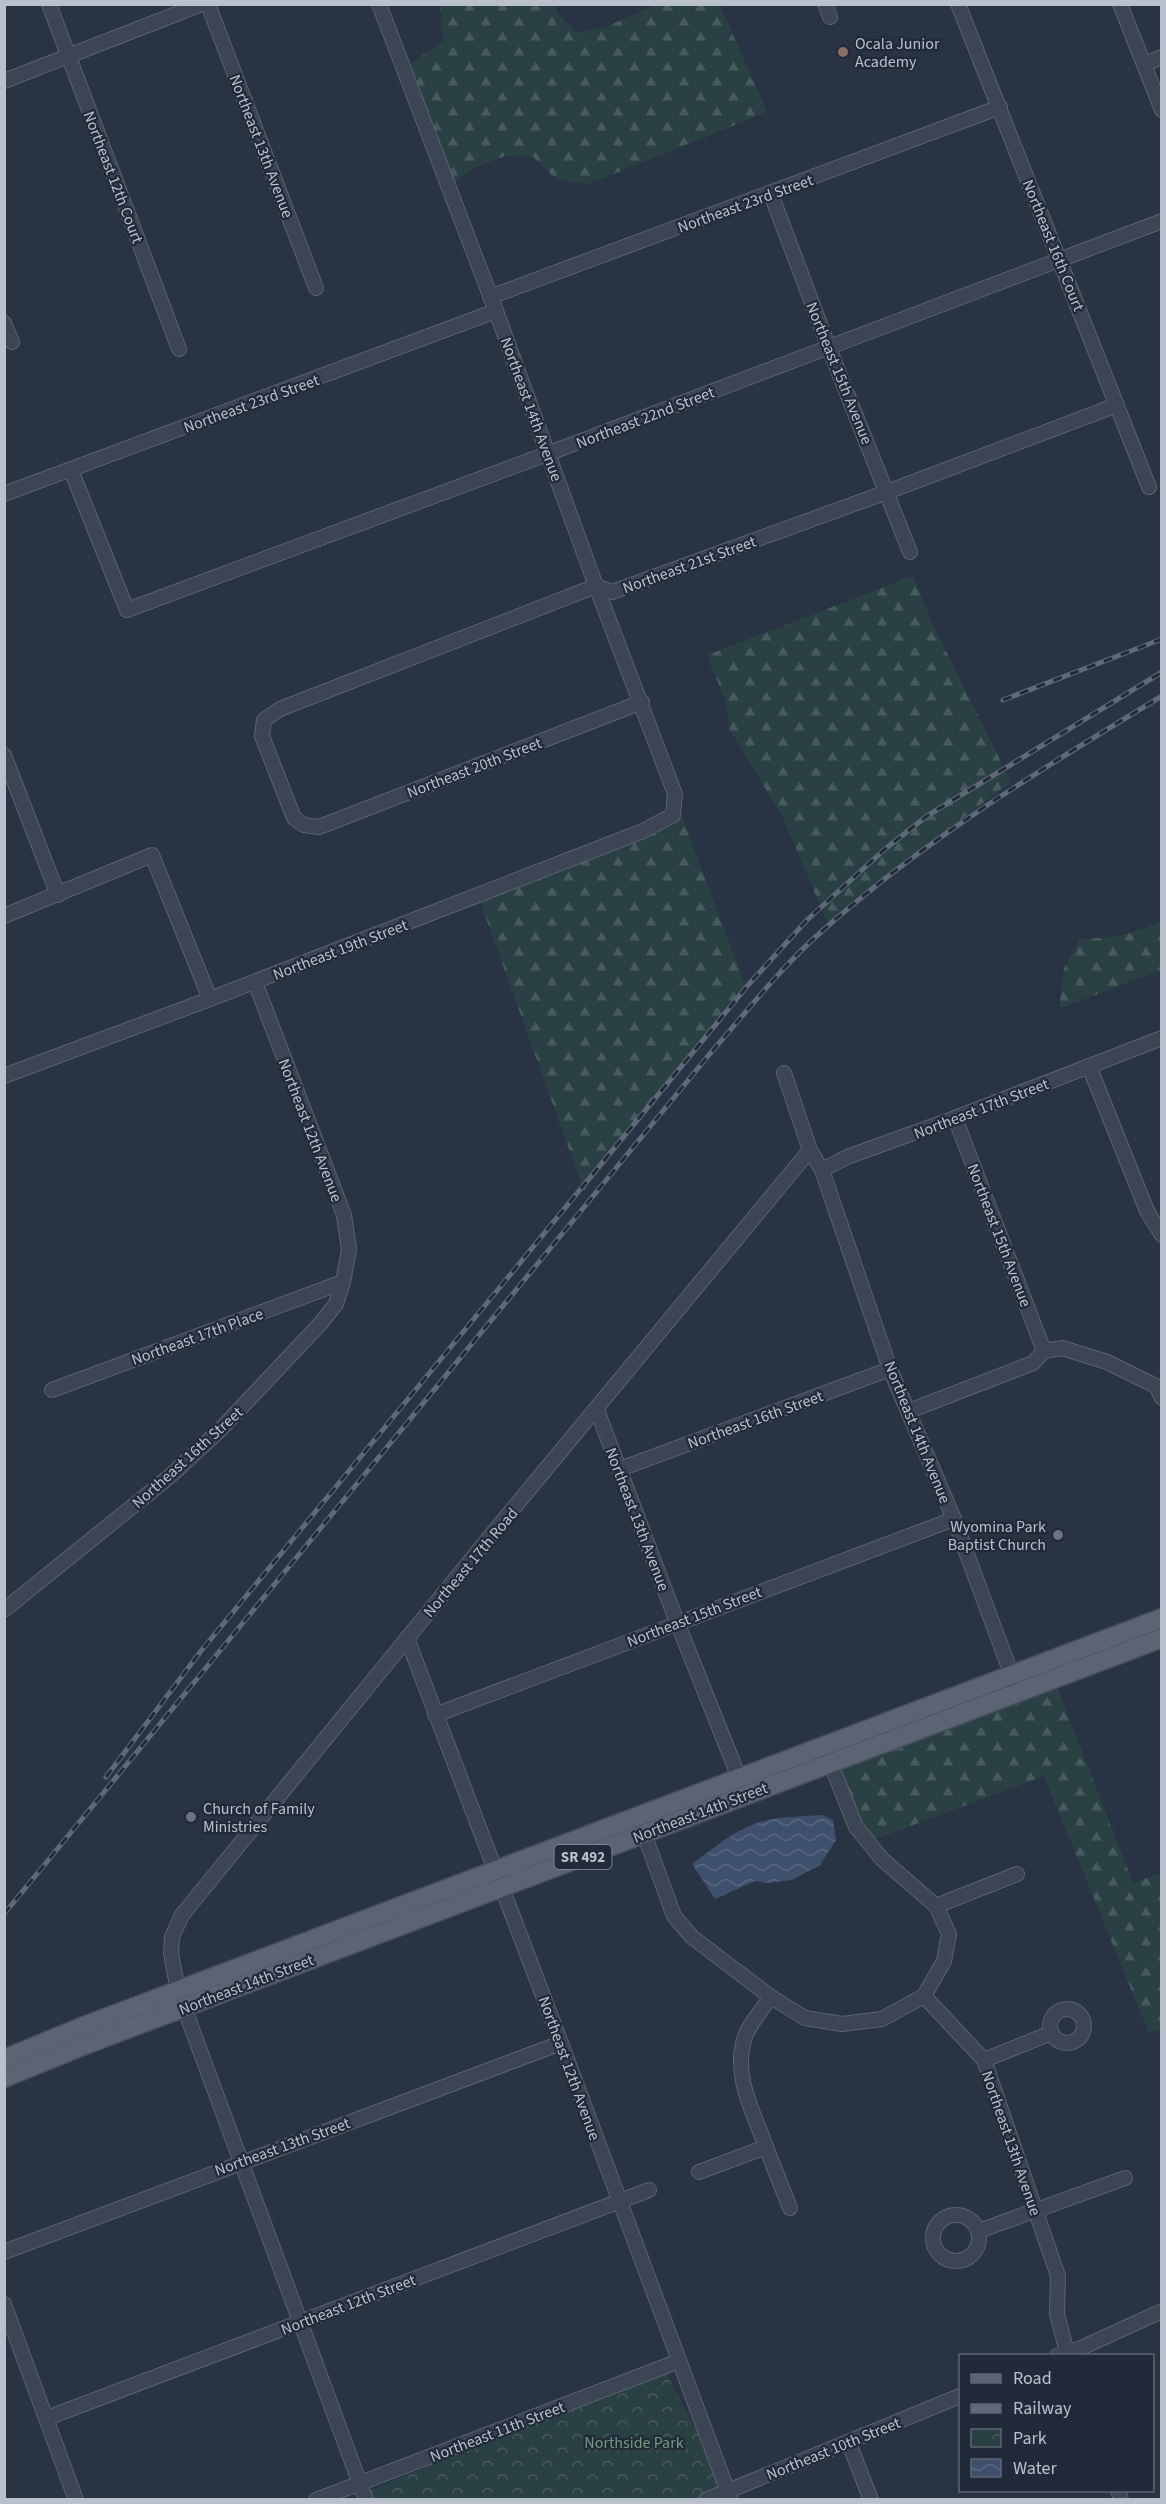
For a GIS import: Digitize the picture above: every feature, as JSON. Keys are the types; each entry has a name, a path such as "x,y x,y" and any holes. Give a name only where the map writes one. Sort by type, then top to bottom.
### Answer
{"main road":[{"name":"Northeast 14th Street","path":"1015,1684 1161,1618"},
{"name":"Northeast 14th Street","path":"4,2059 181,1999 1015,1684 1161,1638"},
{"name":"Northeast 14th Street","path":"4,2078 181,1999"}],"street":[{"name":"Northeast 12th Court","path":"49,4 179,349"},
{"path":"4,81 202,4"},
{"name":"Northeast 13th Avenue","path":"208,4 316,288"},
{"name":"Northeast 14th Avenue","path":"380,4 596,586 642,702 675,794 673,815"},
{"name":"Northeast 16th Court","path":"958,4 1149,487"},
{"path":"1120,4 1161,110"},
{"path":"1144,64 1161,57"},
{"name":"Northeast 23rd Street","path":"490,297 1000,107"},
{"name":"Northeast 15th Avenue","path":"771,194 910,552"},
{"name":"Northeast 22nd Street","path":"71,470 127,610 829,348 1161,221"},
{"name":"Northeast 23rd Street","path":"4,494 496,312"},
{"path":"4,323 12,342"},
{"name":"Northeast 21st Street","path":"304,825 294,818 262,736 264,720 280,709 596,586 612,592 1117,405"},
{"name":"Northeast 20th Street","path":"304,825 320,827 642,702"},
{"path":"4,755 58,895"},
{"name":"Northeast 19th Street","path":"4,1076 255,982 643,831 673,815"},
{"path":"4,916 152,855 210,999"},
{"name":"Northeast 12th Avenue","path":"255,982 344,1215 349,1250 343,1282"},
{"name":"Northeast 17th Street","path":"822,1170 847,1157 955,1118 1161,1038"},
{"path":"1089,1066 1147,1211 1161,1234"},
{"path":"784,1073 810,1150 822,1170"},
{"name":"Northeast 15th Avenue","path":"955,1118 1044,1351"},
{"name":"Northeast 17th Road","path":"366,2499 181,1999 171,1953 172,1937 182,1915 407,1638 810,1150"},
{"name":"Northeast 14th Avenue","path":"822,1170 890,1369 954,1519 1015,1684"},
{"name":"Northeast 17th Place","path":"52,1390 343,1282"},
{"name":"Northeast 16th Street","path":"4,1610 169,1477 221,1429 320,1324 336,1304 343,1282"},
{"path":"909,1411 1034,1363 1044,1351 1062,1348 1107,1362 1159,1392"},
{"name":"Northeast 16th Street","path":"620,1469 890,1369"},
{"name":"Northeast 13th Avenue","path":"597,1410 677,1622 743,1786"},
{"name":"Northeast 15th Street","path":"435,1715 954,1519"},
{"name":"Northeast 12th Avenue","path":"407,1638 730,2495"},
{"path":"641,1825 674,1916 692,1936 771,1997 805,2018 842,2024 882,2019 924,1996 944,1961 949,1934 936,1906 882,1859 856,1827 827,1755"},
{"path":"936,1906 1017,1874"},
{"name":"Northeast 13th Avenue","path":"924,1996 984,2060 1058,2276 1057,2314 1064,2354"},
{"path":"771,1997 744,2038 739,2064 744,2089 790,2208"},
{"path":"984,2060 1051,2033"},
{"name":"Northeast 13th Street","path":"4,2252 561,2043"},
{"path":"699,2172 766,2147"},
{"path":"979,2231 1037,2212 1125,2178"},
{"name":"Northeast 12th Street","path":"47,2418 649,2190"},
{"path":"4,2304 76,2499"},
{"path":"1064,2354 1161,2311"},
{"name":"Northeast 11th Street","path":"316,2499 679,2361"},
{"name":"Northeast 10th Street","path":"705,2499 730,2495 959,2396"},
{"path":"849,2443 871,2499"}],"green space":[{"path":"440,5 554,5 558,13 577,33 605,27 656,5 720,5 767,112 589,184 557,180 533,157 505,156 475,168 453,183 409,68 413,62 443,41"},
{"path":"913,576 934,627 1011,782 853,900 828,924 783,818 729,728 727,705 707,655"},
{"path":"681,814 747,990 584,1191 480,901 677,822 680,818 678,815"},
{"path":"1161,921 1161,970 1059,1009 1064,968 1080,939 1122,935"},
{"path":"1056,1684 1133,1883 1161,1873 1161,2029 1149,2033 1044,1776 873,1840 858,1818 838,1767"},
{"name":"Northside Park","path":"663,2367 728,2491 705,2500 366,2500 364,2493"}],"water":[{"path":"822,1815 833,1820 836,1840 820,1865 792,1880 767,1883 755,1881 715,1899 692,1864 732,1835 756,1823"}],"railway":[{"path":"1003,700 1162,639"},
{"path":"106,1777 201,1651 749,984 807,920 885,849 927,816 1162,672"},
{"path":"4,1914 708,1056 792,960 861,898 943,835 1073,750 1162,696"}],"place":[{"name":"Ocala Junior Academy","path":"843,52"},
{"name":"Wyomina Park Baptist Church","path":"1058,1535"},
{"name":"Church of Family Ministries","path":"191,1817"}]}
